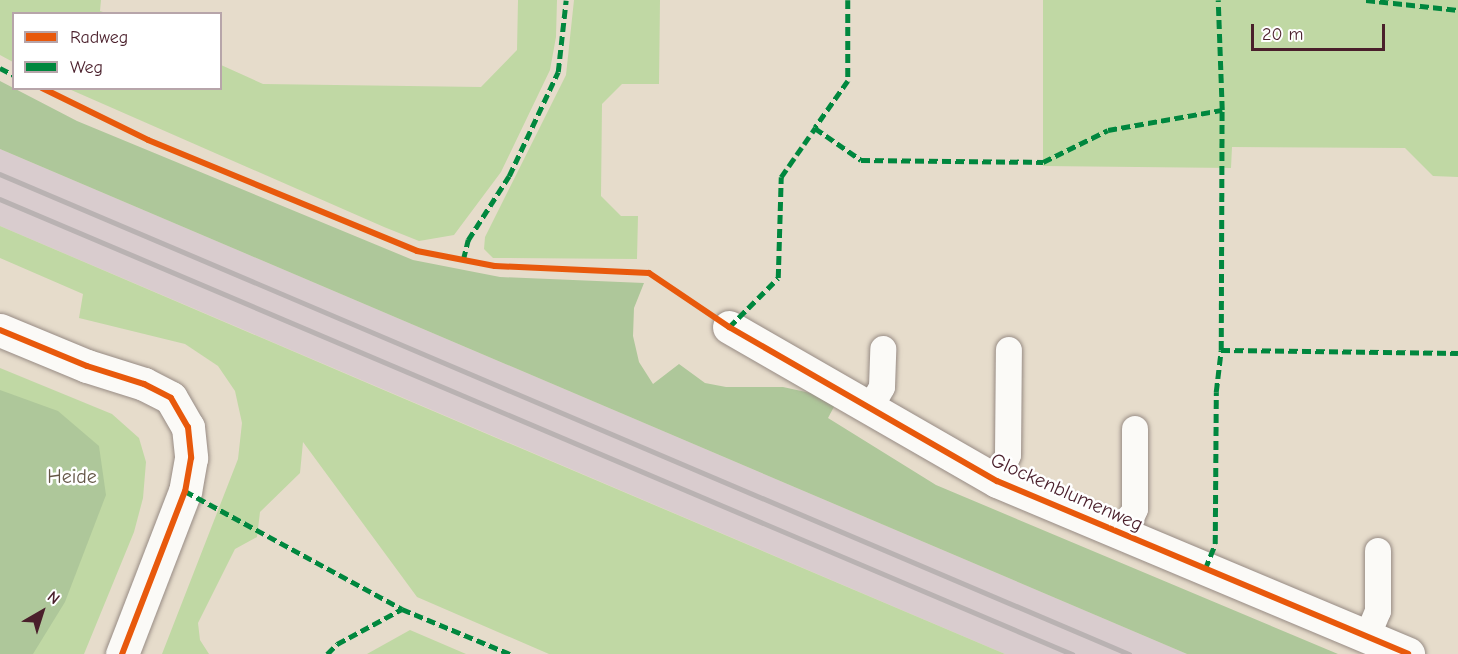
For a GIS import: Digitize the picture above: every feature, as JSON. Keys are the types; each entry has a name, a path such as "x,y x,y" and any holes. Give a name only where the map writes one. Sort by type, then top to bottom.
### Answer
{"street":[{"name":"Glockenblumenweg","path":"729,327 996,481 1408,654"},
{"path":"0,330 87,366 144,384 171,398 188,427 191,459 185,491 122,654"}],"lane":[{"path":"870,408 882,387 883,349"},
{"path":"996,481 1008,455 1009,350"},
{"path":"1124,535 1135,509 1135,429"},
{"path":"1367,637 1378,611 1378,551"}],"shaded area":[{"path":"0,149 1187,654 1005,654 0,226"}],"green space":[{"path":"0,0 101,0 100,11 103,12 12,12 12,61 0,55"},
{"path":"518,0 557,0 556,37 550,70 501,172 454,235 419,241 71,90 222,90 222,65 263,84 481,87 517,50"},
{"path":"574,0 660,0 659,84 622,84 602,104 601,196 621,216 638,216 637,259 493,258 484,249 485,237 566,75"},
{"path":"1043,0 1458,0 1458,177 1433,176 1405,148 1232,147 1231,168 1043,166"},
{"path":"0,81 12,87 12,90 17,90 77,121 413,260 500,277 644,283 634,308 633,336 639,362 653,384 679,364 705,383 726,387 783,387 815,394 836,403 828,418 936,485 1338,654 1187,654 0,149"},
{"path":"0,226 1005,654 549,654 417,597 303,442 300,473 260,512 257,537 235,549 198,623 200,640 209,654 162,654 238,459 242,423 235,391 218,366 185,344 79,318 83,294 0,258"},
{"name":"Heide","path":"0,368 112,414 139,438 146,462 143,498 134,532 84,654 0,654"},
{"name":"Heide","path":"0,390 58,411 99,446 106,495 65,602 33,654 0,654"},
{"path":"410,630 466,654 367,654"}],"railway":[{"path":"0,174 1129,654"},
{"path":"0,199 1072,654"}],"marked path":[{"path":"463,260 468,240 509,176 558,72 566,0"},
{"path":"848,0 848,81 815,128 861,160 1043,162 1108,130 1222,110"},
{"path":"1205,569 1215,544 1216,392 1221,350 1222,110 1218,0"},
{"path":"1366,0 1458,10"},
{"path":"0,68 12,74"},
{"path":"729,327 778,278 781,177 815,128"},
{"path":"1221,350 1458,353"},
{"path":"185,491 402,609 510,654"},
{"path":"327,654 337,644 402,609"}],"cycle path":[{"path":"46,90 148,140 417,251 495,266 649,273 729,327 997,481 1408,654"},
{"path":"0,330 87,366 144,384 171,398 188,427 191,458 185,491 122,654"}]}
